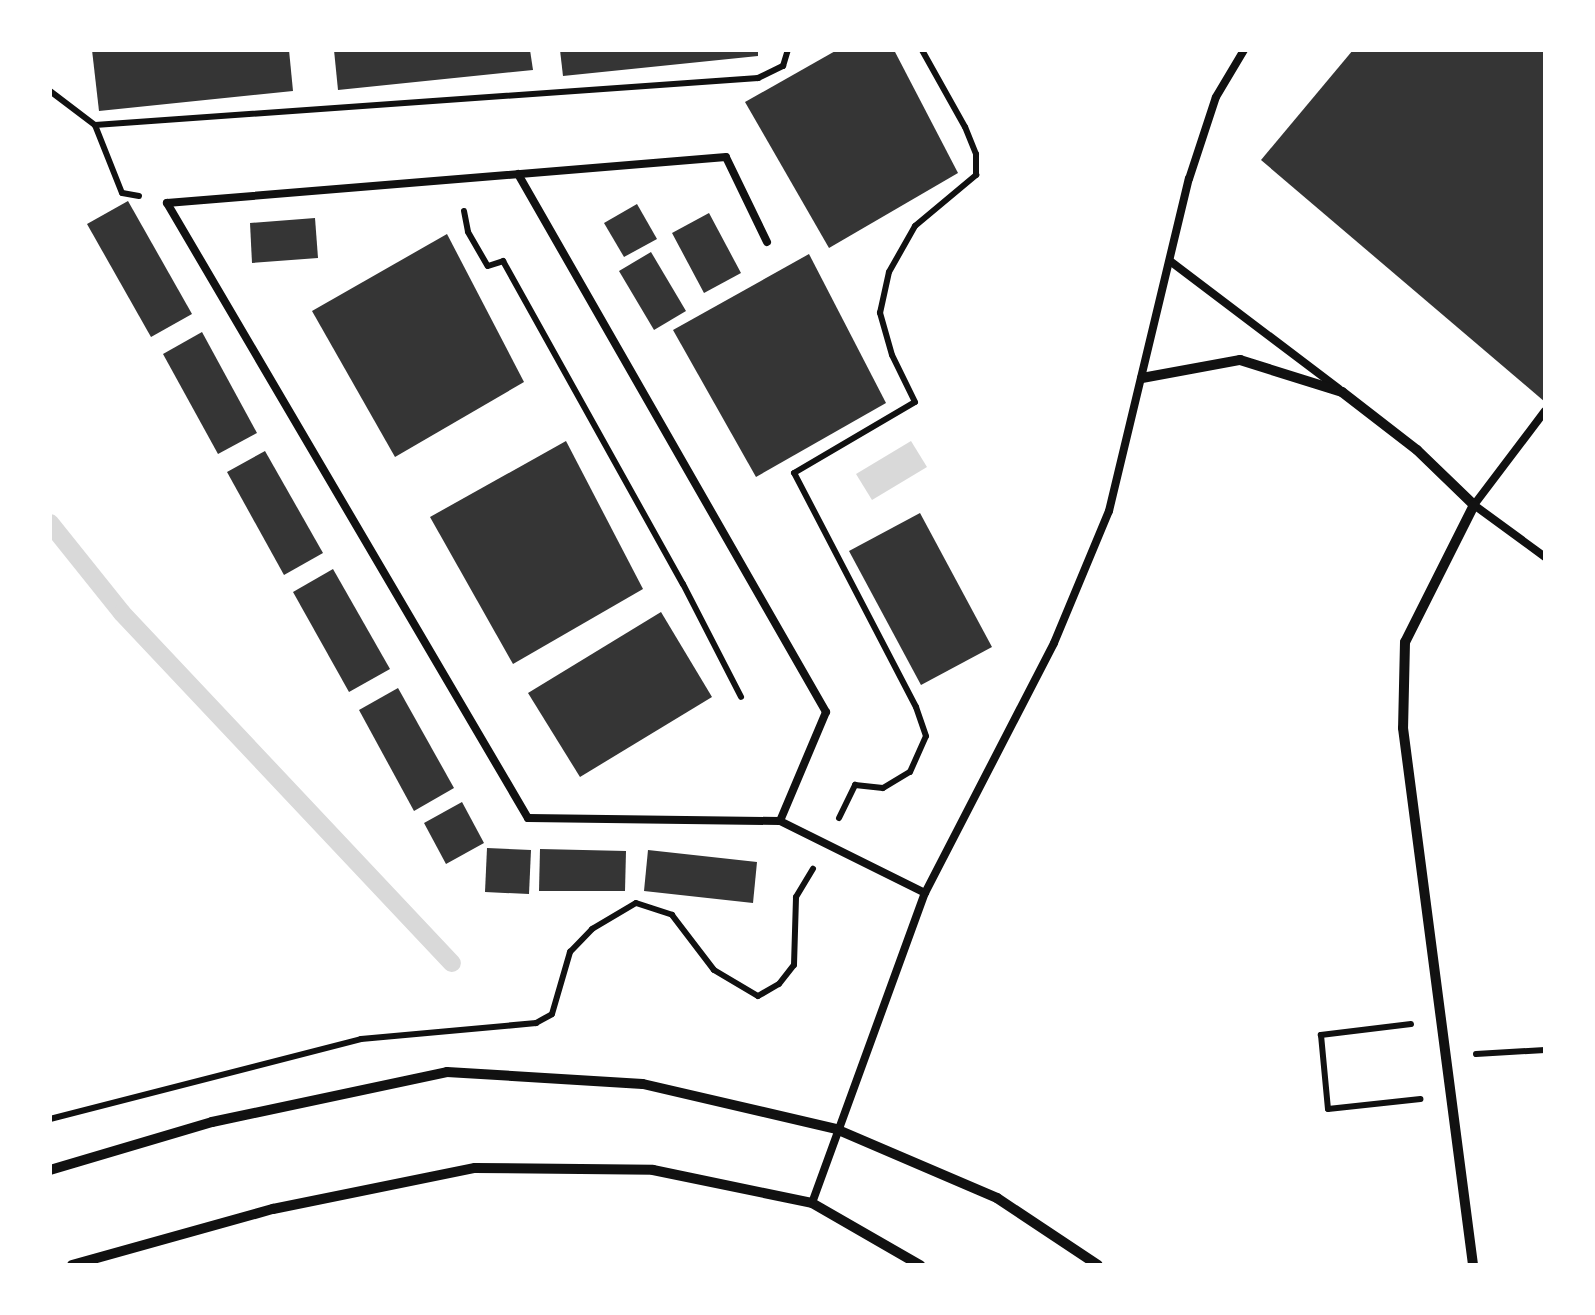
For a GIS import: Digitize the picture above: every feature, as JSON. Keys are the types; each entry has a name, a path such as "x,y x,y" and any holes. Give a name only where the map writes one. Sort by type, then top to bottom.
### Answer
{"street":[{"path":"1142,378 1240,360 1342,392 1417,450 1474,505 1405,642 1402,728 1473,1265"},
{"path":"50,1170 212,1122 446,1072 643,1084 836,1129 997,1198 1098,1265"},
{"path":"72,1265 273,1209 475,1168 653,1170 812,1204 920,1265"}],"lane":[{"path":"812,1204 836,1129 925,893 1068,610 1109,511 1170,260 1216,97 1244,50"},
{"path":"767,242 726,157 167,202 528,818 780,821 925,893"},
{"path":"518,174 826,712 780,821"},
{"path":"1170,260 1342,392"},
{"path":"1545,411 1474,505 1545,557"}],"path":[{"path":"95,126 758,78 783,66 788,50"},
{"path":"50,1119 361,1039 536,1022 552,1014 570,952 592,928 636,903 672,915 714,970 758,996 779,984 794,965 796,897 855,785 883,788 910,772 926,736 916,706 794,473 915,402 892,356 880,313 890,272 915,226 976,175 976,154 965,127 922,50"},
{"path":"50,92 95,126 122,193 167,202"},
{"path":"464,211 468,232 488,266 503,261 684,584 741,696"},
{"path":"1441,1020 1321,1035 1328,1109 1451,1095"},
{"path":"1446,1056 1545,1050"}],"shaded area":[{"path":"911,441 927,467 872,500 856,474"}],"building":[{"path":"92,50 289,50 293,91 99,111"},
{"path":"334,50 530,50 533,70 338,90"},
{"path":"560,50 758,50 758,56 563,76"},
{"path":"837,50 894,50 958,173 829,248 745,102"},
{"path":"1353,50 1545,50 1545,402 1261,160"},
{"path":"128,201 192,314 151,337 87,224"},
{"path":"637,204 657,239 624,257 604,223"},
{"path":"709,213 741,273 704,293 672,233"},
{"path":"315,218 318,258 252,263 250,223"},
{"path":"447,234 524,382 395,457 312,311"},
{"path":"651,252 686,311 654,330 619,271"},
{"path":"809,254 886,403 756,477 673,330"},
{"path":"202,332 257,433 218,454 163,354"},
{"path":"566,441 643,589 513,664 430,517"},
{"path":"265,451 323,553 284,575 227,472"},
{"path":"920,513 992,647 921,685 849,551"},
{"path":"333,569 390,669 349,692 293,592"},
{"path":"661,612 712,697 580,777 528,693"},
{"path":"398,688 454,788 414,811 359,710"},
{"path":"462,802 484,843 446,864 424,823"},
{"path":"487,848 531,850 529,894 485,892"},
{"path":"540,849 626,851 625,891 539,891"},
{"path":"648,850 757,862 753,903 644,891"}],"waterway":[{"path":"50,523 122,613 452,963"}]}
